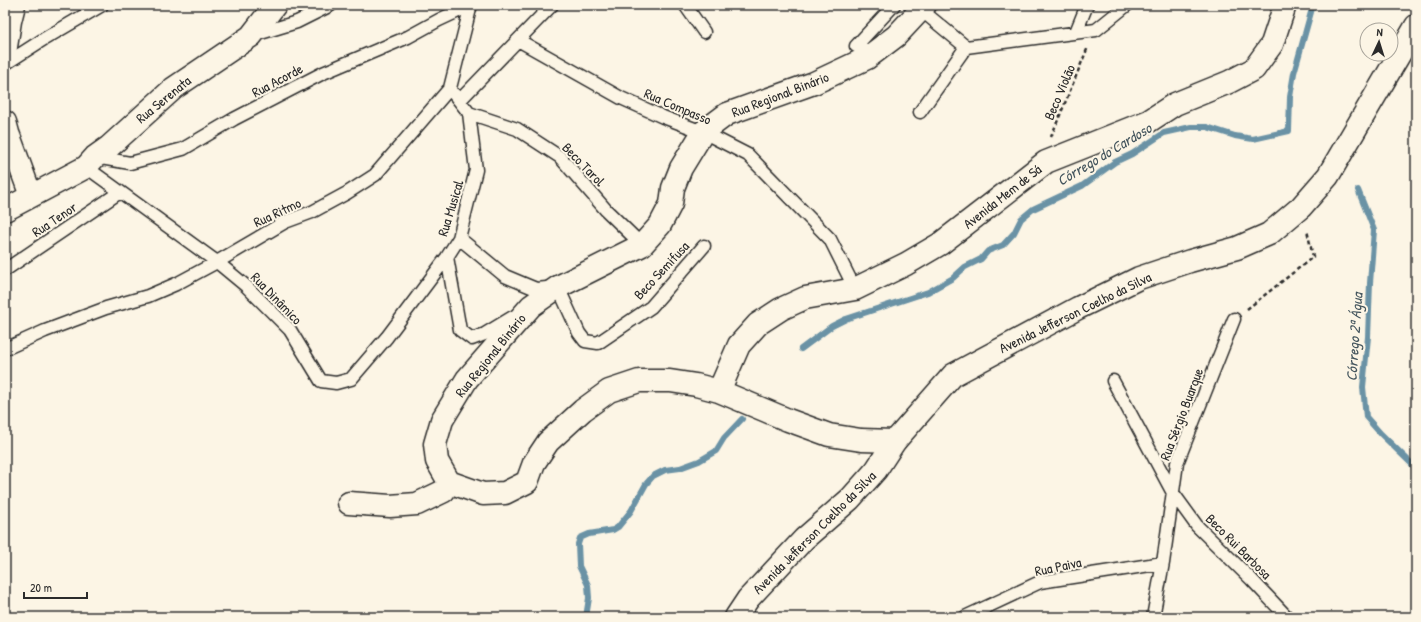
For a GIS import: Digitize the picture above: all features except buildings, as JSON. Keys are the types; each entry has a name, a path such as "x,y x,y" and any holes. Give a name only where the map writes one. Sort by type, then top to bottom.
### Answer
{"street":[{"path":"251,36 275,5"},
{"name":"Avenida Mem de Sá","path":"719,391 739,345 758,324 781,309 805,298 855,288 906,264 940,244 1046,162 1149,121 1175,104 1254,70 1272,44 1285,5"},
{"name":"Rua Regional Binário","path":"449,482 437,461 434,444 442,420 467,379 530,306 558,288 642,245 660,225 671,204 673,188 681,168 703,132 727,114 814,83 867,58 896,36 923,7"},
{"path":"5,53 9,16"},
{"name":"Avenida Jefferson Coelho da Silva","path":"736,617 746,608 804,539 850,499 876,470 895,441 953,375 1078,308 1139,278 1190,261 1237,248 1269,234 1301,207 1328,176 1416,26"},
{"name":"Rua Serenata","path":"5,210 90,162 109,147 174,88 251,36"},
{"path":"5,122 31,196"},
{"path":"349,503 390,506 417,504 444,491 449,482 484,494 505,493 527,482 534,463 548,442 583,410 609,392 639,381 670,381 696,385 719,391 788,420 829,435 861,440 895,441"}],"lane":[{"path":"5,64 102,5"},
{"name":"Rua Serenata","path":"251,36 297,22 331,5"},
{"name":"Rua Ritmo","path":"5,349 45,331 106,308 148,296 176,284 217,262 265,232 285,222 312,212 347,193 375,175 450,88 471,5"},
{"name":"Rua Acorde","path":"90,162 130,163 183,150 234,119 323,72 408,37 471,5"},
{"path":"460,100 552,5"},
{"path":"685,5 704,32"},
{"path":"874,53 856,46 894,5"},
{"path":"1076,32 1087,5"},
{"path":"920,112 966,47 1096,30 1127,5"},
{"path":"923,7 966,47"},
{"name":"Rua Compasso","path":"518,40 621,98 663,117 703,132 748,155 830,239 855,288"},
{"name":"Rua Musical","path":"450,88 469,113 476,170 459,238 447,258 460,330 472,339 485,334 530,306"},
{"name":"Beco Tarol","path":"469,113 517,129 560,157 606,210 642,245"},
{"name":"Rua Dinâmico","path":"90,162 120,192 217,262 246,286 290,330 321,381 336,383 351,379 387,337 447,258"},
{"name":"Rua Tenor","path":"5,270 120,192"},
{"path":"459,238 505,276 536,289 558,288"},
{"name":"Beco Semifusa","path":"558,288 579,334 585,341 598,343 651,307 704,246"},
{"name":"Rua Sérgio Buarque","path":"1153,617 1163,563 1177,463 1234,319"},
{"name":"Beco Rui Barbosa","path":"1113,381 1173,493 1197,526 1287,617"},
{"name":"Rua Paiva","path":"966,617 1040,582 1163,563"}],"path":[{"name":"Beco Violão","path":"1046,162 1044,153 1096,30"},
{"path":"1234,319 1313,257 1301,207"}],"waterway":[{"name":"Córrego do Cardoso","path":"801,349 832,326 846,319 928,292 953,278 965,267 981,259 988,251 1003,245 1014,233 1021,219 1033,209 1082,186 1115,162 1132,154 1164,133 1191,127 1207,127 1235,136 1253,139 1289,131 1290,97 1294,73 1313,5"},
{"name":"Córrego 2ª Água","path":"1358,190 1374,230 1368,337 1363,387 1366,417 1416,468"},
{"name":"Córrego do Cardoso","path":"586,617 589,598 588,585 579,566 578,544 580,538 589,534 613,530 618,527 631,511 646,484 653,476 665,470 680,468 699,461 716,451 724,438 742,419"}]}
